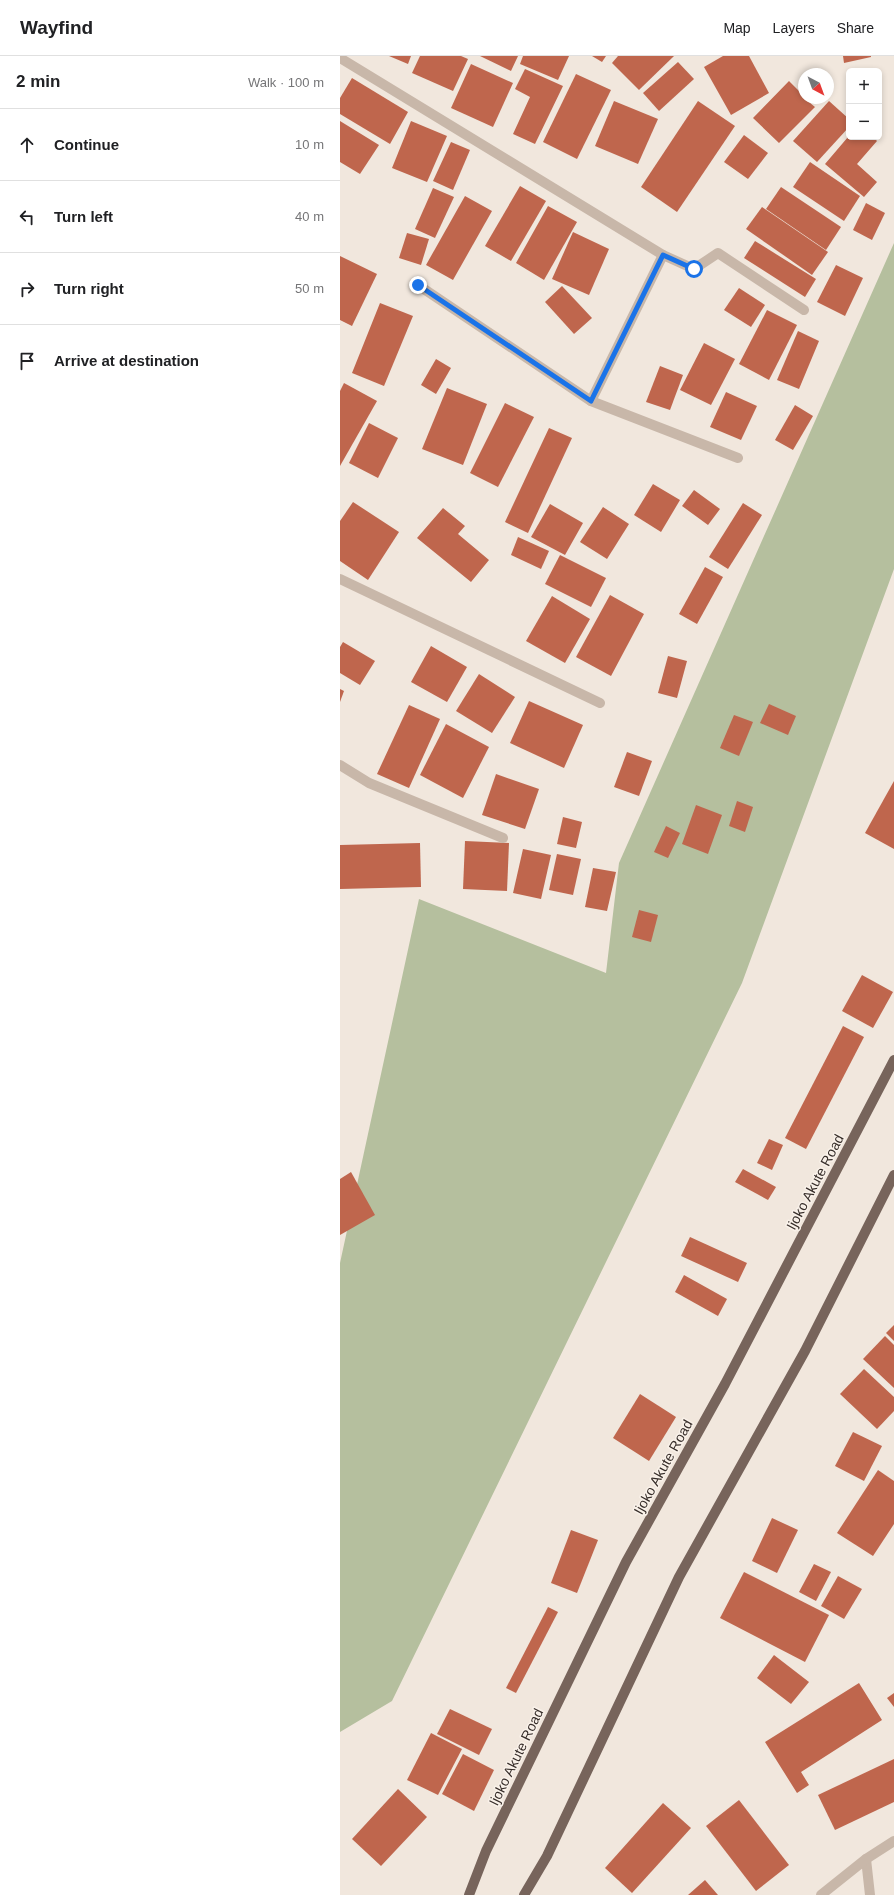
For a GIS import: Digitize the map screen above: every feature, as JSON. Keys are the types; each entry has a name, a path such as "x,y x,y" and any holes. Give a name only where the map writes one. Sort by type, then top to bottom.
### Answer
{"main road":[{"name":"Ijoko Akute Road","path":"469,1895 486,1851 626,1562 728,1377 894,1060"},
{"path":"524,1895 546,1856 679,1577 805,1351 894,1174"}],"street":[{"path":"340,58 663,255 694,269 718,253 804,310"},
{"path":"591,401 663,255"},
{"path":"418,285 591,401 738,458"},
{"path":"340,580 600,703"},
{"path":"340,765 370,783 503,838"},
{"path":"821,1895 866,1859 894,1841"},
{"path":"866,1859 870,1895"}],"green space":[{"path":"894,243 894,569 742,983 392,1701 340,1732 340,1263 419,899 606,973 619,863"}],"building":[{"path":"389,56 411,56 408,64"},
{"path":"420,56 461,56 468,59 453,91 412,73"},
{"path":"480,56 518,56 511,71"},
{"path":"523,56 569,56 558,80 520,64"},
{"path":"592,56 606,56 602,62"},
{"path":"618,56 674,56 639,90 612,63"},
{"path":"723,56 749,56 769,93 731,115 704,67"},
{"path":"843,56 871,56 871,57 844,63"},
{"path":"678,62 694,79 659,111 643,93"},
{"path":"471,64 513,83 493,127 451,108"},
{"path":"525,69 563,86 535,144 513,134 530,97 515,89"},
{"path":"576,74 611,90 577,159 543,142"},
{"path":"352,78 408,112 390,144 340,114 340,98"},
{"path":"789,81 798,90 798,104 811,104 815,107 779,143 753,118"},
{"path":"614,101 658,119 638,164 595,146"},
{"path":"698,101 735,126 677,212 641,187"},
{"path":"826,104 832,104 846,116 846,130 817,162 793,141"},
{"path":"340,121 379,145 360,174 340,162"},
{"path":"411,121 447,136 427,182 392,168"},
{"path":"744,135 768,153 748,179 724,162"},
{"path":"846,139 877,141 857,164 877,182 864,197 825,164"},
{"path":"451,142 470,150 453,190 433,181"},
{"path":"810,162 860,196 844,221 793,187"},
{"path":"520,186 546,201 511,261 485,246"},
{"path":"781,187 841,227 826,250 766,209"},
{"path":"433,188 454,197 435,238 415,229"},
{"path":"465,196 492,211 453,280 426,265"},
{"path":"866,203 885,213 872,240 853,230"},
{"path":"548,206 577,222 544,280 516,263"},
{"path":"762,207 828,252 812,275 746,229"},
{"path":"573,232 609,249 589,295 552,279"},
{"path":"407,233 429,239 421,265 399,258"},
{"path":"755,241 816,279 805,297 744,258"},
{"path":"340,256 377,274 352,326 340,320"},
{"path":"836,265 863,278 845,316 817,302"},
{"path":"562,286 592,318 574,334 545,302"},
{"path":"739,288 765,305 751,327 724,310"},
{"path":"380,303 413,316 384,386 352,373"},
{"path":"767,310 797,325 769,380 739,364"},
{"path":"798,331 819,341 799,389 777,380"},
{"path":"704,343 735,359 711,405 680,390"},
{"path":"436,359 451,368 436,394 421,385"},
{"path":"660,366 683,375 670,410 646,402"},
{"path":"344,383 377,401 340,466 340,391"},
{"path":"447,388 487,404 463,465 422,449"},
{"path":"726,392 757,406 741,440 710,427"},
{"path":"505,403 534,417 498,487 470,473"},
{"path":"795,405 813,416 793,450 775,440"},
{"path":"369,423 398,438 378,478 349,463"},
{"path":"549,428 572,438 528,533 505,522"},
{"path":"653,484 680,500 661,532 634,515"},
{"path":"694,490 720,509 708,525 682,506"},
{"path":"353,502 399,532 368,580 340,561 340,521"},
{"path":"743,503 762,515 728,569 709,557"},
{"path":"550,504 583,523 565,555 531,537"},
{"path":"603,507 629,524 607,559 580,542"},
{"path":"443,508 465,526 458,534 489,560 471,582 417,538"},
{"path":"518,537 549,551 541,569 511,555"},
{"path":"560,555 606,578 591,607 545,584"},
{"path":"705,567 723,577 697,624 679,614"},
{"path":"610,595 644,614 611,676 576,657"},
{"path":"552,596 590,619 565,663 526,641"},
{"path":"343,642 375,661 360,685 340,673 340,647"},
{"path":"431,646 467,667 447,702 411,682"},
{"path":"668,656 687,661 677,698 658,693"},
{"path":"479,674 515,697 492,733 456,711"},
{"path":"340,689 344,691 340,702"},
{"path":"529,701 583,725 564,768 510,743"},
{"path":"769,704 796,716 788,735 760,723"},
{"path":"409,705 440,719 409,788 377,774"},
{"path":"734,715 753,722 739,756 720,748"},
{"path":"446,724 489,747 463,798 420,775"},
{"path":"627,752 652,761 639,796 614,787"},
{"path":"496,774 539,789 525,829 482,815"},
{"path":"894,781 894,849 865,833"},
{"path":"737,801 753,807 745,832 729,826"},
{"path":"696,805 722,815 708,854 682,844"},
{"path":"563,817 582,822 576,848 557,844"},
{"path":"666,826 680,833 668,858 654,852"},
{"path":"465,841 509,843 507,891 463,889"},
{"path":"420,843 421,887 340,889 340,845"},
{"path":"523,849 551,855 541,899 513,893"},
{"path":"557,854 581,859 573,895 549,890"},
{"path":"593,868 616,872 607,911 585,907"},
{"path":"639,910 658,915 651,942 632,937"},
{"path":"862,975 893,992 873,1028 842,1011"},
{"path":"843,1026 864,1037 806,1149 785,1138"},
{"path":"769,1139 783,1145 772,1170 757,1163"},
{"path":"743,1169 776,1187 768,1200 735,1182"},
{"path":"351,1172 375,1215 340,1235 340,1179"},
{"path":"690,1237 747,1263 738,1282 681,1256"},
{"path":"684,1275 727,1299 718,1316 675,1292"},
{"path":"894,1325 894,1341 886,1333"},
{"path":"885,1336 894,1345 894,1388 863,1359"},
{"path":"864,1369 894,1397 894,1411 877,1429 840,1394"},
{"path":"640,1394 676,1417 649,1461 613,1438"},
{"path":"853,1432 882,1446 864,1481 835,1466"},
{"path":"878,1470 894,1481 894,1524 873,1556 837,1533"},
{"path":"772,1518 798,1530 777,1573 752,1561"},
{"path":"571,1530 598,1540 577,1593 551,1583"},
{"path":"814,1564 831,1572 816,1601 799,1592"},
{"path":"744,1572 829,1615 805,1662 720,1618"},
{"path":"838,1576 862,1589 844,1619 821,1606"},
{"path":"548,1607 558,1612 516,1693 506,1688"},
{"path":"774,1655 809,1682 791,1704 757,1678"},
{"path":"859,1683 882,1720 801,1772 809,1785 797,1793 765,1742"},
{"path":"894,1693 894,1707 887,1698"},
{"path":"450,1709 492,1729 479,1755 437,1734"},
{"path":"431,1733 462,1749 438,1795 407,1780"},
{"path":"463,1754 494,1770 474,1811 442,1794"},
{"path":"894,1759 894,1802 835,1830 818,1795"},
{"path":"398,1789 427,1817 381,1866 352,1839"},
{"path":"739,1800 789,1865 756,1891 706,1826"},
{"path":"663,1803 691,1828 632,1893 605,1868"},
{"path":"705,1880 718,1895 688,1895"}],"route":[{"path":"418,285 591,401 663,255 694,269"}]}
